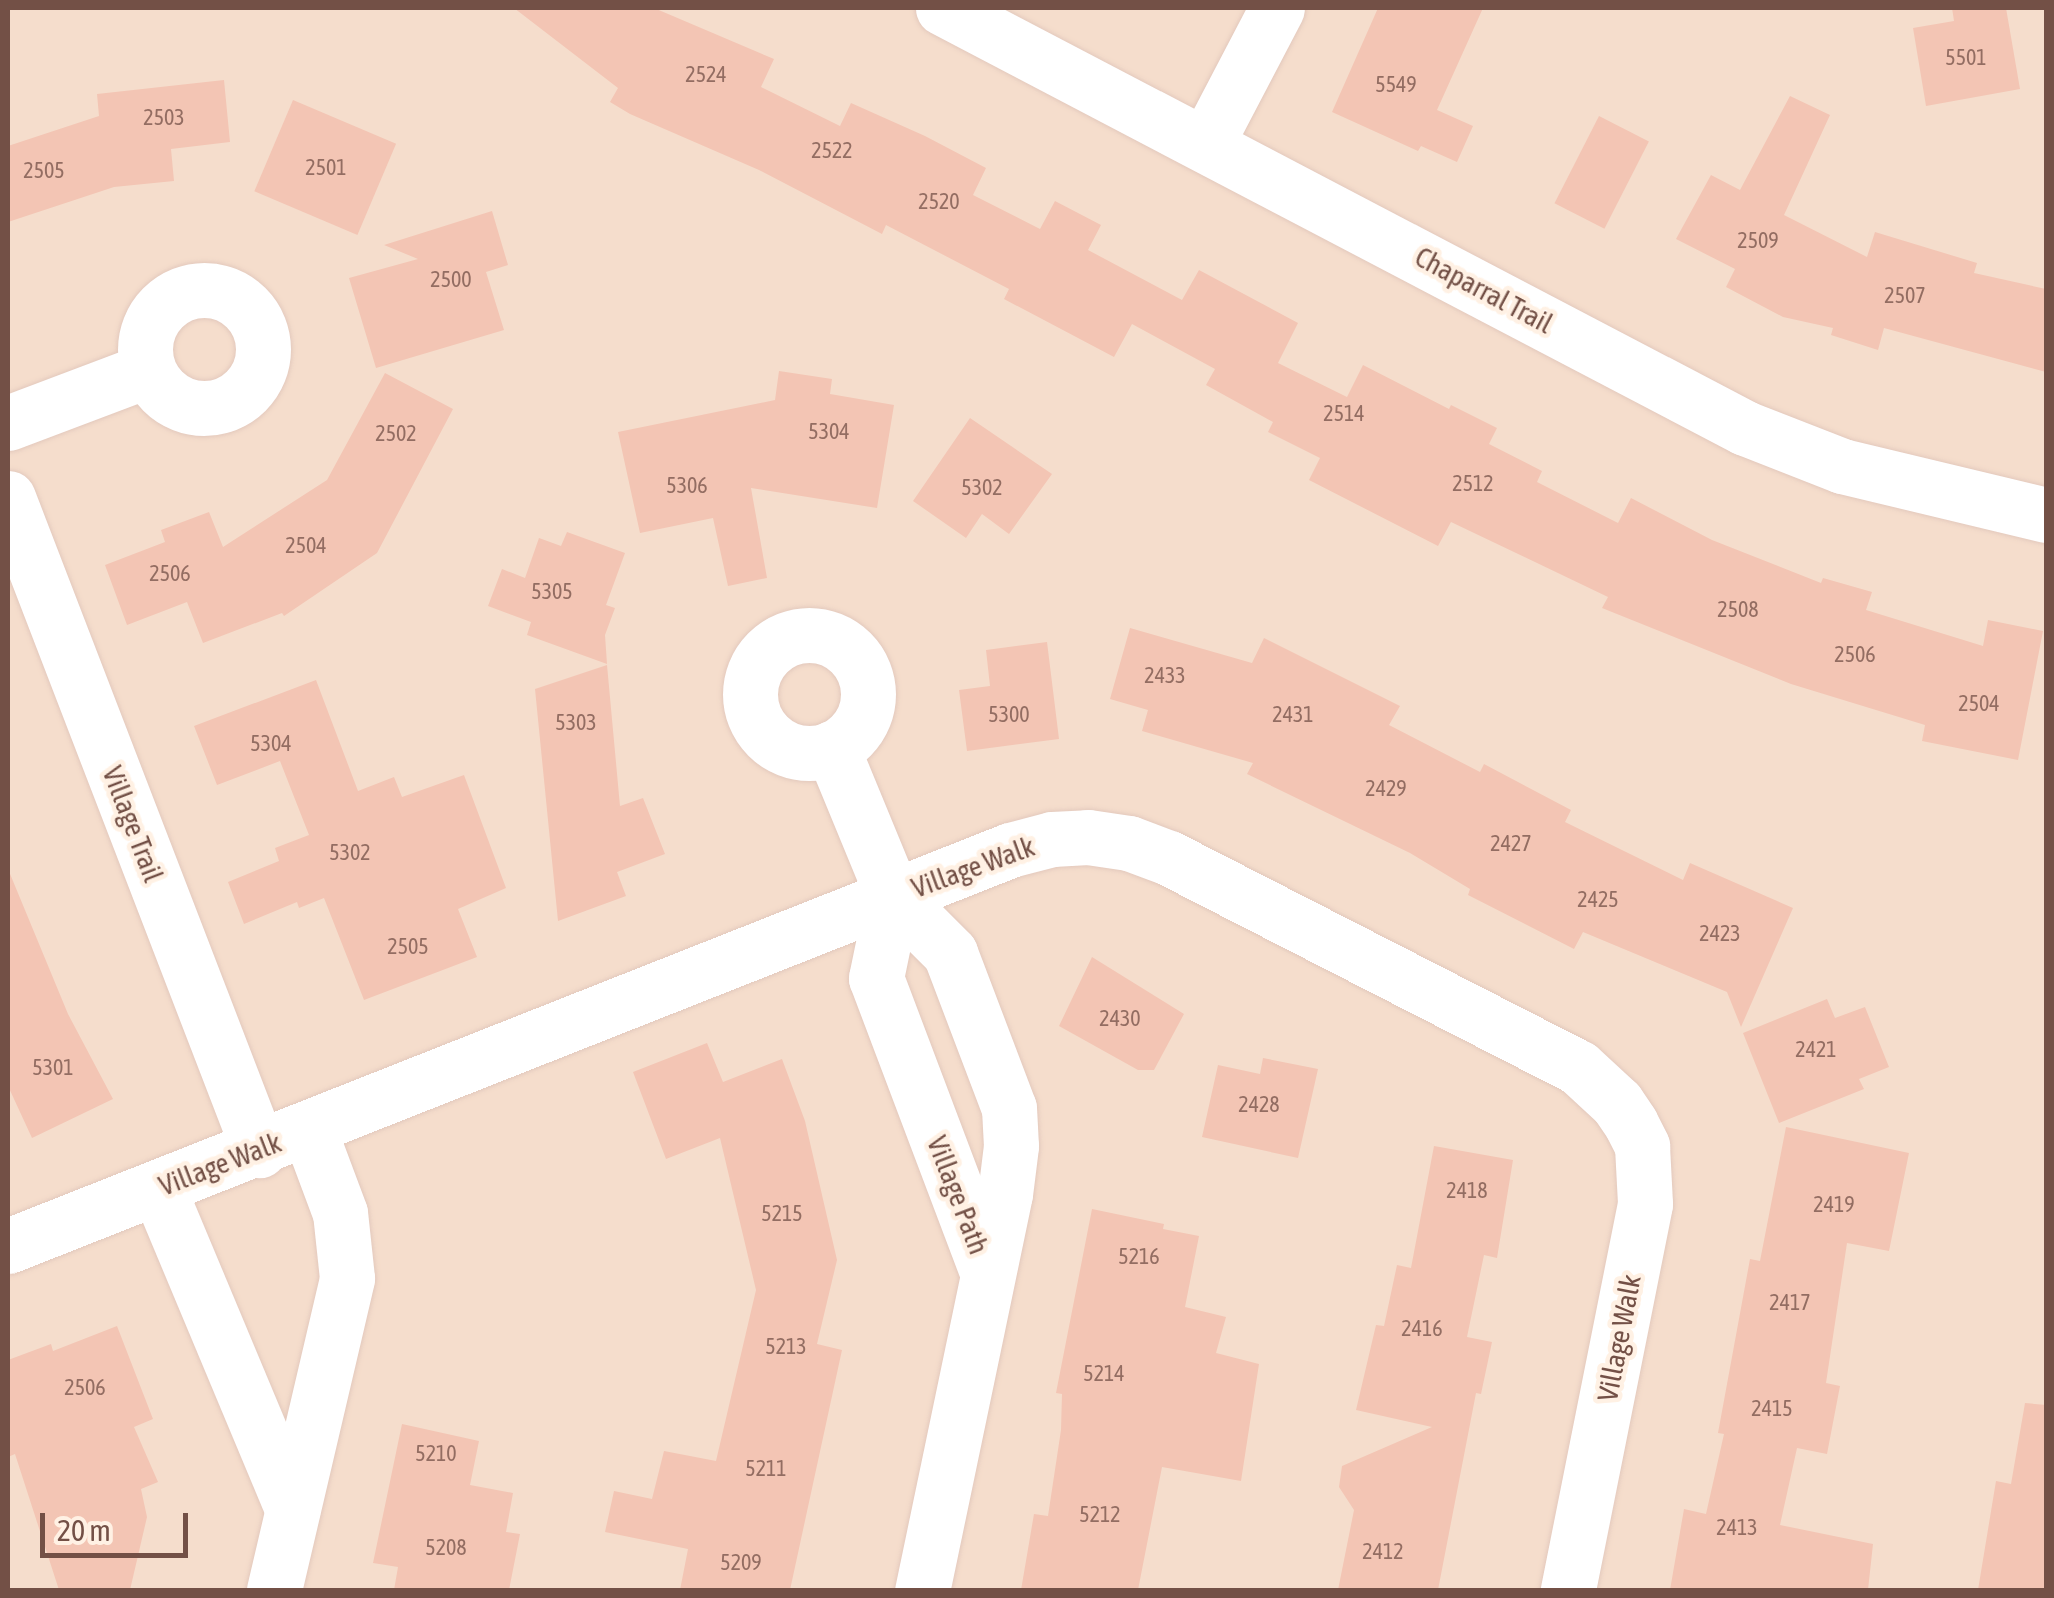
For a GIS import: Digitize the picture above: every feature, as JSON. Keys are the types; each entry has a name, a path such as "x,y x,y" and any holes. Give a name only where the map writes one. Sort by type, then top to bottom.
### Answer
{"street":[{"name":"Chaparral Trail","path":"942,8 1746,428 1842,466 2046,515"},
{"path":"1206,144 1277,8"},
{"path":"8,422 148,370"},
{"name":"Village Trail","path":"8,498 258,1150"},
{"path":"832,748 893,896"},
{"name":"Village Walk","path":"8,1246 1010,850 1052,839 1088,837 1130,843 1169,858 1578,1068 1617,1103 1642,1146 1644,1204 1568,1590"},
{"name":"Village Path","path":"893,896 876,978 987,1272"},
{"name":"Village Path","path":"893,896 950,953 1009,1108 1011,1146 1005,1194 987,1272"},
{"path":"274,1590 347,1278 340,1213 309,1130"},
{"path":"158,1188 292,1510"},
{"path":"922,1590 987,1272"}],"shaded area":[{"path":"8,8 2046,8 2046,1590 8,1590"}],"building":[{"path":"514,8 654,8 774,59 761,87 840,126 851,103 925,136 986,168 973,195 1040,229 1055,201 1101,225 1088,250 1182,300 1199,270 1298,323 1278,363 1347,397 1363,365 1449,409 1451,405 1497,428 1489,444 1542,471 1537,482 1618,523 1631,498 1712,540 1821,583 1823,578 1872,592 1866,610 1983,646 1988,620 2043,631 2018,760 1922,741 1925,725 1791,684 1602,608 1608,597 1451,522 1438,546 1309,480 1320,458 1268,432 1273,422 1206,385 1215,369 1132,324 1114,357 1004,299 1009,289 886,225 882,234 759,170 630,114 610,102 618,88"},
{"path":"1378,8 1483,8 1437,110 1473,126 1457,162 1421,146 1418,151 1332,112"},
{"path":"1952,8 2006,8 2020,89 1926,106 1913,28 1954,21"},
{"path":"224,80 230,142 171,149 174,181 114,187 8,222 8,146 99,116 97,94"},
{"path":"1790,96 1830,115 1784,215 1867,257 1875,232 1977,263 1974,273 2046,289 2046,372 1884,328 1878,350 1831,335 1833,328 1783,317 1726,287 1735,269 1676,239 1711,175 1740,190"},
{"path":"293,100 396,144 357,235 254,191"},
{"path":"1599,116 1649,141 1604,229 1555,203"},
{"path":"492,211 508,265 486,272 504,330 376,368 349,278 418,259 384,245"},
{"path":"779,371 832,379 830,394 894,405 877,508 751,488 767,578 728,586 713,518 640,533 618,432 775,400"},
{"path":"385,373 453,409 377,553 284,616 282,613 203,643 187,602 127,625 105,565 165,542 161,530 209,512 223,547 327,480"},
{"path":"970,418 1052,474 1009,534 982,514 966,538 913,501"},
{"path":"567,532 625,553 606,605 615,608 605,635 607,664 527,635 531,622 488,606 502,569 525,578 539,538 561,546"},
{"path":"1130,628 1252,663 1264,638 1400,706 1389,725 1480,772 1484,764 1571,810 1565,822 1683,880 1690,863 1793,908 1741,1027 1727,992 1583,932 1574,949 1468,895 1470,889 1410,853 1247,774 1253,763 1142,731 1148,710 1110,699"},
{"path":"1047,642 1059,739 967,751 959,690 990,686 986,650"},
{"path":"607,665 620,806 643,798 665,854 617,872 626,896 558,921 535,689"},
{"path":"316,680 358,791 394,777 402,797 464,775 506,888 458,909 477,957 364,1000 324,898 299,908 297,902 244,924 228,882 279,861 275,848 309,835 280,761 217,785 194,726"},
{"path":"8,869 68,1014 113,1099 32,1138 8,1086"},
{"path":"1092,957 1184,1014 1154,1070 1138,1070 1059,1026"},
{"path":"1827,999 1835,1018 1865,1007 1889,1067 1859,1079 1864,1089 1779,1123 1743,1033"},
{"path":"707,1043 723,1082 782,1059 805,1121 837,1260 817,1344 842,1350 790,1590 680,1590 688,1549 605,1532 614,1491 652,1499 664,1451 716,1461 756,1290 720,1138 666,1159 633,1072"},
{"path":"1263,1058 1318,1069 1298,1158 1202,1137 1218,1065 1260,1074"},
{"path":"1786,1127 1909,1153 1889,1251 1847,1243 1826,1383 1840,1386 1827,1454 1797,1448 1780,1525 1873,1544 1868,1590 1670,1590 1684,1509 1706,1514 1724,1434 1718,1433 1750,1259 1760,1261"},
{"path":"1434,1146 1513,1160 1497,1258 1484,1255 1467,1337 1492,1342 1481,1394 1476,1393 1438,1590 1338,1590 1354,1510 1339,1487 1342,1466 1432,1427 1356,1410 1376,1325 1384,1326 1397,1265 1411,1268"},
{"path":"1092,1209 1164,1224 1163,1229 1199,1236 1185,1307 1226,1317 1216,1353 1259,1364 1241,1481 1162,1467 1138,1590 1021,1590 1034,1514 1048,1516 1061,1430 1062,1394 1056,1393"},
{"path":"117,1326 153,1419 134,1427 158,1482 141,1489 147,1517 130,1590 59,1590 15,1454 8,1457 8,1360 51,1344 53,1351"},
{"path":"2025,1403 2046,1405 2046,1590 1978,1590 1996,1481 2011,1484"},
{"path":"402,1424 479,1441 470,1485 513,1493 506,1532 520,1534 509,1590 394,1590 398,1567 373,1563"}]}
